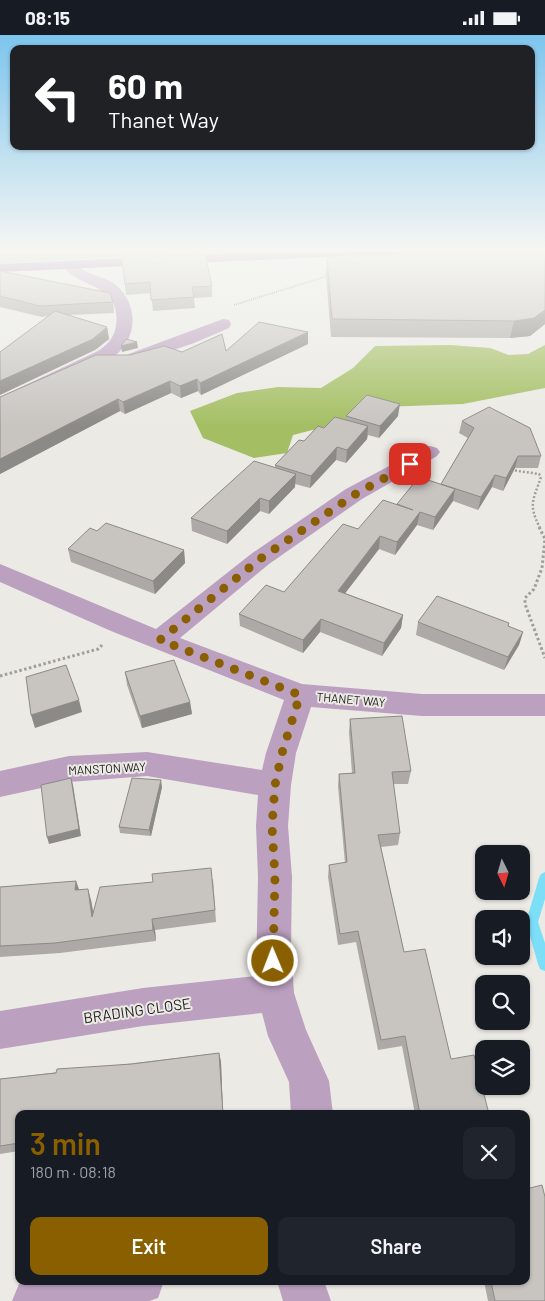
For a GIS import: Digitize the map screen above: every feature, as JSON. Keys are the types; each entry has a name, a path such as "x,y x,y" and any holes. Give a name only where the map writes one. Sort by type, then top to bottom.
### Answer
{"street":[{"path":"0,404 113,349 123,336 126,324 123,308"},
{"path":"95,359 105,362 121,362 138,358 224,323"},
{"path":"160,640 260,559 354,495 430,452"},
{"name":"THANET WAY","path":"0,573 120,625 300,695 422,705 545,705"},
{"path":"300,695 282,753 275,785 272,826 275,877 272,945 275,993 288,1036 309,1081 312,1110"},
{"name":"MANSTON WAY","path":"0,784 69,769 146,764 275,785"},
{"name":"BRADING CLOSE","path":"0,1030 143,1007 275,993"},
{"path":"36,1301 120,1285"},
{"path":"301,1285 307,1301"}],"path":[{"path":"224,323 206,315 228,308"},
{"path":"510,470 539,474 541,477 532,505 532,513 545,539 542,568 534,589 525,598 524,604 545,658"},
{"path":"0,676 98,649 120,625"}],"green space":[{"path":"450,345 490,348 509,355 528,354 545,345 545,388 463,404 382,407 332,425 293,435 287,453 254,458 203,438 190,411 237,393 278,387 321,388 353,368 375,346"}],"building":[{"path":"331,308 545,308 534,318 514,321 332,319"},
{"path":"55,311 107,327 93,339 0,381 0,352"},
{"path":"259,322 308,332 200,383 197,379 180,386 170,381 123,402 118,399 0,459 0,397 96,355 130,355 164,346 182,352 222,334 226,351"},
{"path":"126,339 137,342 121,346"},
{"path":"367,395 400,404 380,426 346,416"},
{"path":"489,407 530,428 541,456 518,456 506,478 495,475 481,497 441,484 474,428 462,421"},
{"path":"335,417 368,426 347,450 337,447 311,476 275,465 299,440 304,441 318,426 324,428"},
{"path":"254,461 296,474 269,501 260,498 227,531 191,518"},
{"path":"419,477 455,489 435,517 420,512 397,542 380,536 338,591 403,615 384,643 321,619 303,640 239,614 266,585 284,592 343,524 358,529 383,500 413,510 397,504"},
{"path":"106,523 184,550 153,581 68,549 90,528 97,531"},
{"path":"437,596 509,623 508,626 523,632 508,657 418,622"},
{"path":"174,660 190,702 140,716 125,672"},
{"path":"66,665 79,700 31,715 26,677"},
{"path":"402,716 411,771 392,772 400,833 378,835 404,952 425,949 451,1059 474,1055 475,1095 484,1095 488,1110 419,1110 405,1036 381,1040 358,931 340,934 329,865 347,862 339,774 355,773 350,719"},
{"path":"71,778 79,829 47,837 41,785"},
{"path":"132,778 161,780 149,830 119,827"},
{"path":"211,868 215,910 152,919 153,930 55,943 0,946 0,887 76,881 75,890 88,889 92,917 100,887 153,882 152,874"},
{"path":"219,1053 223,1110 15,1110 15,1144 0,1146 0,1079 56,1073 57,1069 132,1064"},
{"path":"542,1185 545,1197 545,1301 495,1301 492,1285 530,1285 530,1188"}],"waterway":[{"path":"545,878 532,922 545,964"}],"route":[{"path":"273,961 275,877 272,826 275,785 292,716 300,695 160,640 260,559 354,495 410,464"}]}
